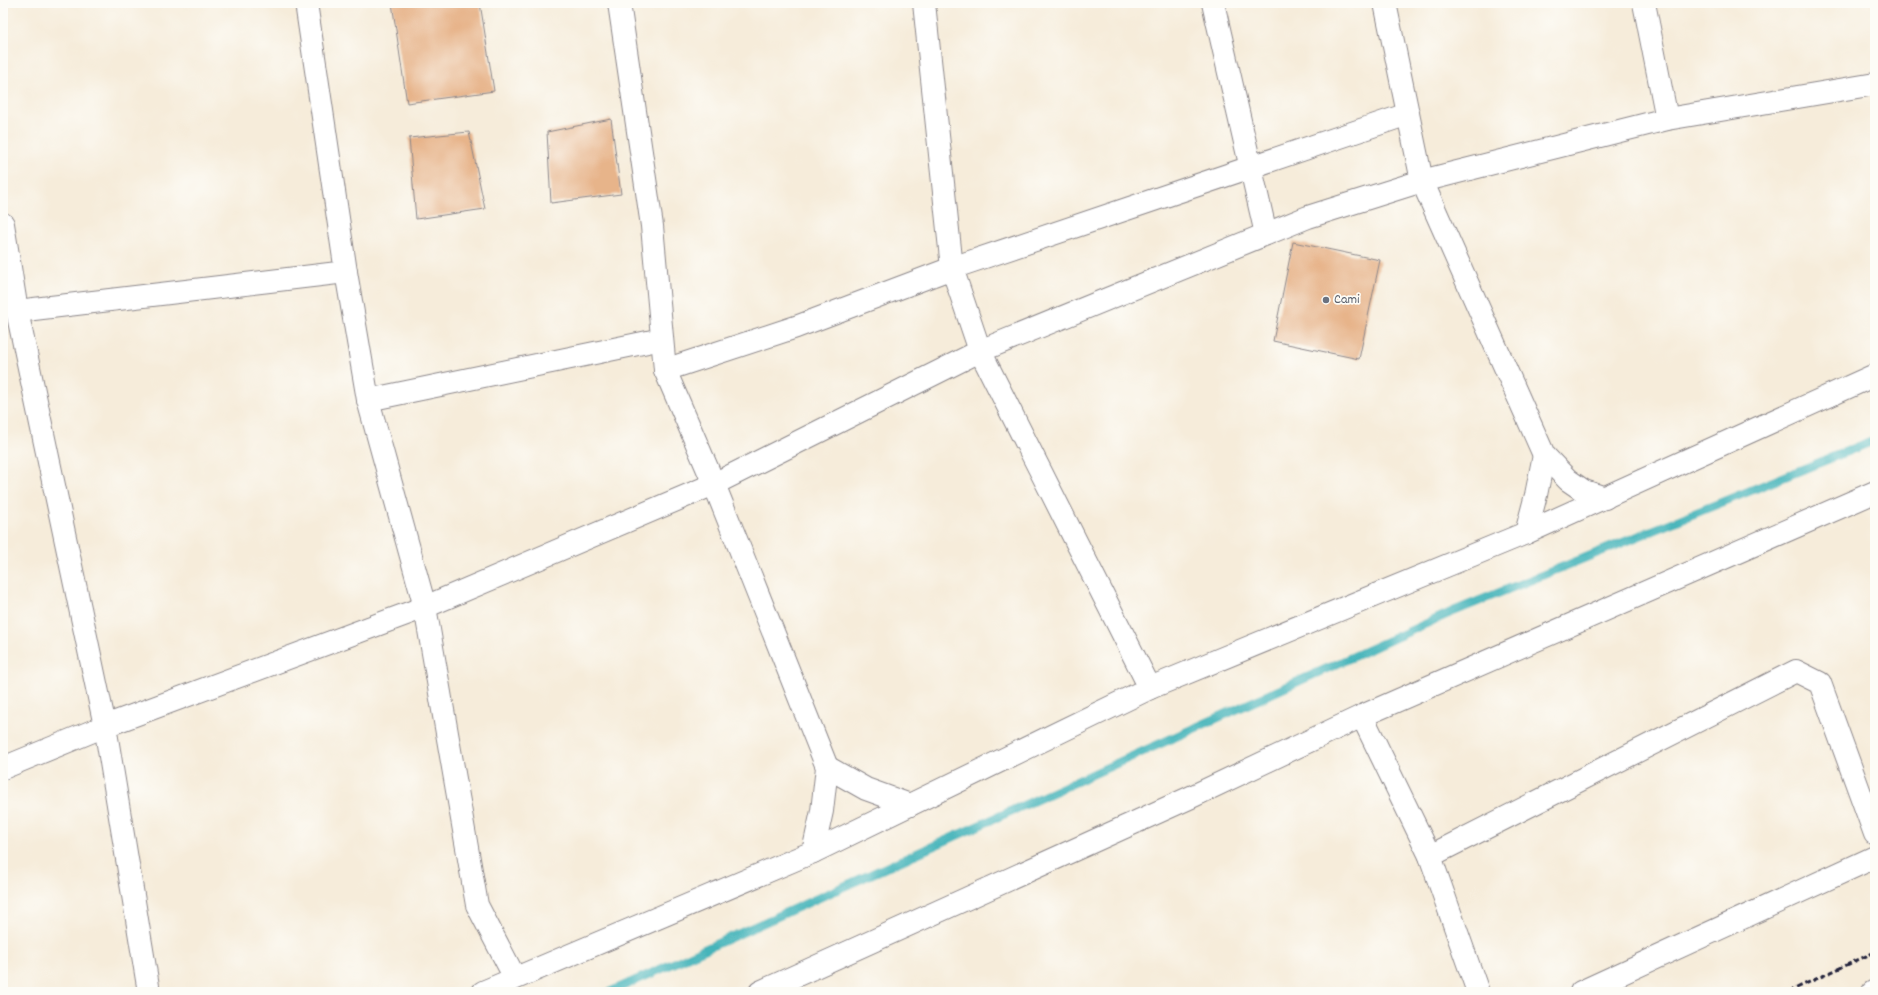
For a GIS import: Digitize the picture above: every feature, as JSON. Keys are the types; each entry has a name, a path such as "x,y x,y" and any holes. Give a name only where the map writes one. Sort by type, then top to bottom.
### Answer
{"street":[{"path":"306,3 346,272 368,400 425,607 477,905 515,978"},
{"path":"619,3 652,226 665,370 714,484 827,767 822,811 813,852"},
{"path":"924,3 952,268 980,351 1150,688"},
{"path":"1213,3 1266,234"},
{"path":"1384,3 1422,181 1544,455 1568,480 1584,491 1605,498"},
{"path":"1644,3 1667,119"},
{"path":"3,768 105,726 425,607 714,484 980,351 1308,217 1422,181 1667,119 1875,84"},
{"path":"665,370 796,327 952,268 1408,114"},
{"path":"3,224 17,311 105,726 148,992"},
{"path":"17,311 346,272"},
{"path":"368,400 662,339"},
{"path":"483,992 813,852 1150,688 1526,533 1875,375"},
{"path":"1526,533 1544,455"},
{"path":"760,992 1189,798 1362,716 1875,492"},
{"path":"1430,856 1796,671 1820,683 1875,834"},
{"path":"1362,716 1430,856 1478,992"},
{"path":"827,767 866,789 910,805"},
{"path":"1581,992 1875,857"}],"building":[{"path":"392,3 480,3 494,91 407,103"},
{"path":"611,119 621,194 551,203 547,132"},
{"path":"469,132 485,209 416,219 409,138"},
{"name":"Cami","path":"1293,242 1380,260 1359,359 1273,341"}],"waterway":[{"path":"610,992 1452,612 1875,440"}],"railway":[{"path":"1788,992 1875,952"}],"place":[{"name":"Cami","path":"1326,300"}]}
